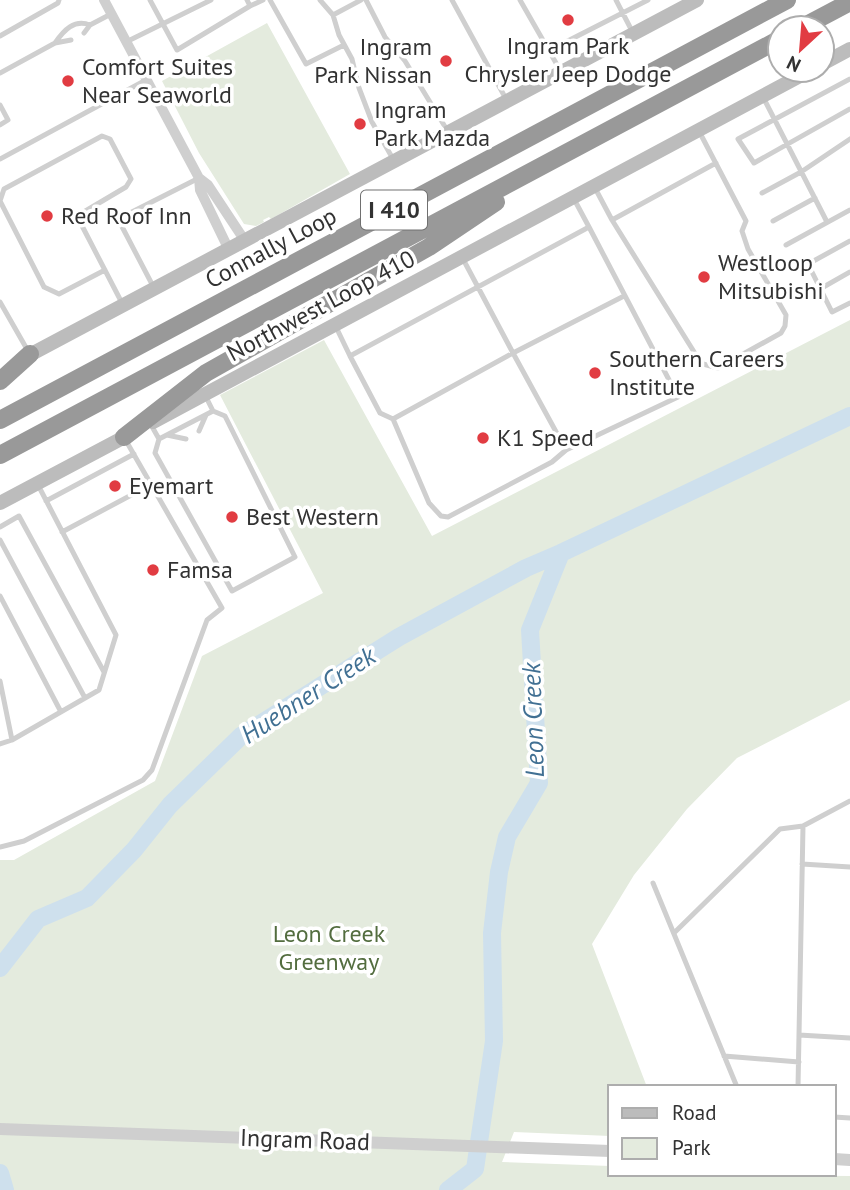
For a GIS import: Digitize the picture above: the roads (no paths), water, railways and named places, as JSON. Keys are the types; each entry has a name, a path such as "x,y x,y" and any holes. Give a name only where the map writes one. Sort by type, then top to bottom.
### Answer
{"highway":[{"name":"Connally Loop","path":"0,420 787,0"},
{"path":"827,14 850,2"},
{"name":"I 410","path":"0,455 766,46"},
{"path":"124,437 206,373 429,247 569,152"},
{"path":"0,381 30,354"}],"main road":[{"path":"0,370 698,0"},
{"name":"Northwest Loop 410","path":"0,503 785,84"}],"street":[{"path":"104,0 199,178 200,190 229,250"},
{"path":"199,178 208,185 245,241"},
{"name":"Ingram Road","path":"0,1129 608,1151"}],"lane":[{"path":"0,36 58,4 59,0"},
{"path":"150,0 177,50 249,3 263,0"},
{"path":"126,42 211,0"},
{"path":"270,0 306,64 344,45"},
{"path":"320,0 333,15 352,59 359,89 372,122 394,162"},
{"path":"333,15 363,0 385,37 405,61 449,133"},
{"path":"452,0 507,102"},
{"path":"520,0 562,73"},
{"path":"616,0 634,34"},
{"path":"631,0 635,7"},
{"path":"548,51 648,0"},
{"path":"84,33 90,25 111,14"},
{"path":"55,43 64,30 77,23 90,25"},
{"path":"0,73 55,43 71,40"},
{"path":"850,79 738,139 754,163 850,109"},
{"path":"0,159 146,80"},
{"path":"763,96 827,222"},
{"path":"0,105 8,120 0,125"},
{"path":"594,186 612,220 696,355 703,364 718,368 781,333 786,316 748,249 742,231 746,221 698,130"},
{"path":"105,270 59,294 44,287 0,201 4,189 102,136 110,139 131,179 126,187 82,214 79,220 105,270 123,305"},
{"path":"762,193 801,172 850,139"},
{"path":"612,220 716,163"},
{"path":"154,288 118,219 199,178"},
{"path":"334,324 380,413 393,418 429,503 441,516 449,517 552,462 566,450 678,397 573,197"},
{"path":"773,221 815,198"},
{"path":"786,245 850,210"},
{"path":"350,356 589,227"},
{"path":"850,241 808,264 832,312 850,303"},
{"path":"461,257 566,450"},
{"path":"820,289 850,272"},
{"path":"393,418 624,296"},
{"path":"0,302 3,315 30,354"},
{"path":"150,423 159,439 155,453 232,591 295,557 225,416 213,411 204,394"},
{"path":"159,439 213,411"},
{"path":"199,431 206,415"},
{"path":"167,435 186,439"},
{"path":"0,847 24,841 143,780 152,771 206,620 222,608 124,437"},
{"path":"46,501 134,454"},
{"path":"0,744 12,740 99,690 116,635 37,483"},
{"path":"62,533 152,484"},
{"path":"0,527 19,516 104,672"},
{"path":"0,540 85,698"},
{"path":"0,596 61,712"},
{"path":"0,681 12,740"},
{"path":"674,933 780,829 803,826 850,801"},
{"path":"799,1085 803,826"},
{"path":"802,864 850,867"},
{"path":"653,883 736,1085"},
{"path":"799,1035 850,1038"},
{"path":"724,1056 799,1062"}],"waterway":[{"name":"Leon Creek","path":"448,1190 475,1169 494,1041 492,933 499,872 507,837 539,783 530,630 561,553 850,416"},
{"name":"Huebner Creek","path":"0,968 38,919 87,898 134,850 170,805 241,736 399,637 526,568 561,553"},
{"name":"Huebner Creek","path":"0,1173 5,1190"}],"place":[{"name":"Ingram Park Chrysler Jeep Dodge","path":"568,20"},
{"name":"Ingram Park Nissan","path":"446,61"},
{"name":"Comfort Suites Near Seaworld","path":"68,81"},
{"name":"Ingram Park Mazda","path":"360,124"},
{"name":"Red Roof Inn","path":"47,216"},
{"name":"Westloop Mitsubishi","path":"704,277"},
{"name":"Southern Careers Institute","path":"595,373"},
{"name":"K1 Speed","path":"483,438"},
{"name":"Eyemart","path":"115,486"},
{"name":"Best Western","path":"232,517"},
{"name":"Famsa","path":"153,570"}],"park label":[{"name":"Leon Creek Greenway","path":"329,948"}]}
